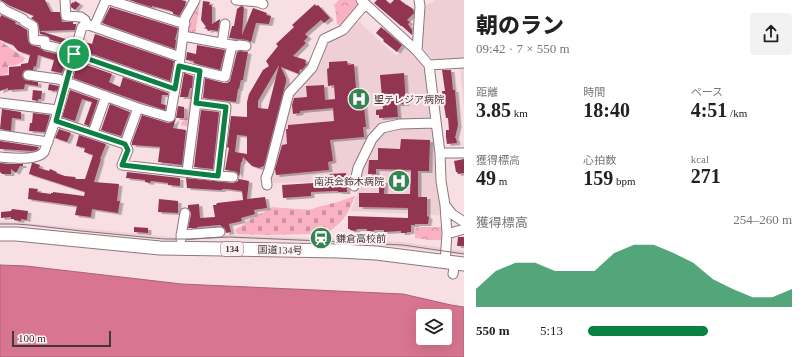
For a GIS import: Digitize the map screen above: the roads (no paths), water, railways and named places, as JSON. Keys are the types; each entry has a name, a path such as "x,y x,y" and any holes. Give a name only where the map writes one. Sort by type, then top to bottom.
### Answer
{"highway":[{"name":"国道134号","path":"0,234 16,234 181,249 339,251 376,253 454,267"}],"street":[{"path":"64,0 66,16 81,17 90,26 200,71 225,77 232,45"},
{"path":"90,26 106,0"},
{"path":"109,0 185,24"},
{"path":"28,75 66,81 168,118 170,117 175,89 185,18 195,0"},
{"path":"236,0 258,2 263,4"},
{"path":"267,185 266,178 289,93 312,68 324,39 343,30 363,2 417,51 429,65 440,153 441,181 445,205 447,234 454,267"},
{"path":"417,51 421,2"},
{"path":"0,6 4,10 23,19 33,26 34,40 45,41 45,45 74,53 175,89"},
{"path":"222,43 225,24"},
{"path":"0,157 32,158 41,156 44,152 56,121 82,27 90,26"},
{"path":"183,36 197,34 222,43 246,46"},
{"path":"429,65 464,63"},
{"path":"188,172 200,71"},
{"path":"93,133 106,96"},
{"path":"0,103 58,110"},
{"path":"196,103 226,107 218,176"},
{"path":"125,144 138,108"},
{"path":"56,121 125,144 128,150 122,165 233,177"},
{"path":"354,186 358,168 372,139 382,128 400,124 436,123"},
{"path":"0,135 48,142"},
{"path":"449,152 453,149 464,147"},
{"path":"440,153 464,153"},
{"path":"445,205 452,214 464,222"},
{"path":"181,249 181,234 185,213"},
{"path":"447,234 464,229"},
{"path":"181,234 220,232"}],"tram line":[{"path":"0,224 30,225 164,239 229,237 403,245 464,254"}],"place":[{"name":"聖テレジア病院","path":"359,99"},
{"name":"南浜会鈴木病院","path":"399,181"},
{"name":"鎌倉高校前","path":"321,238"}]}
